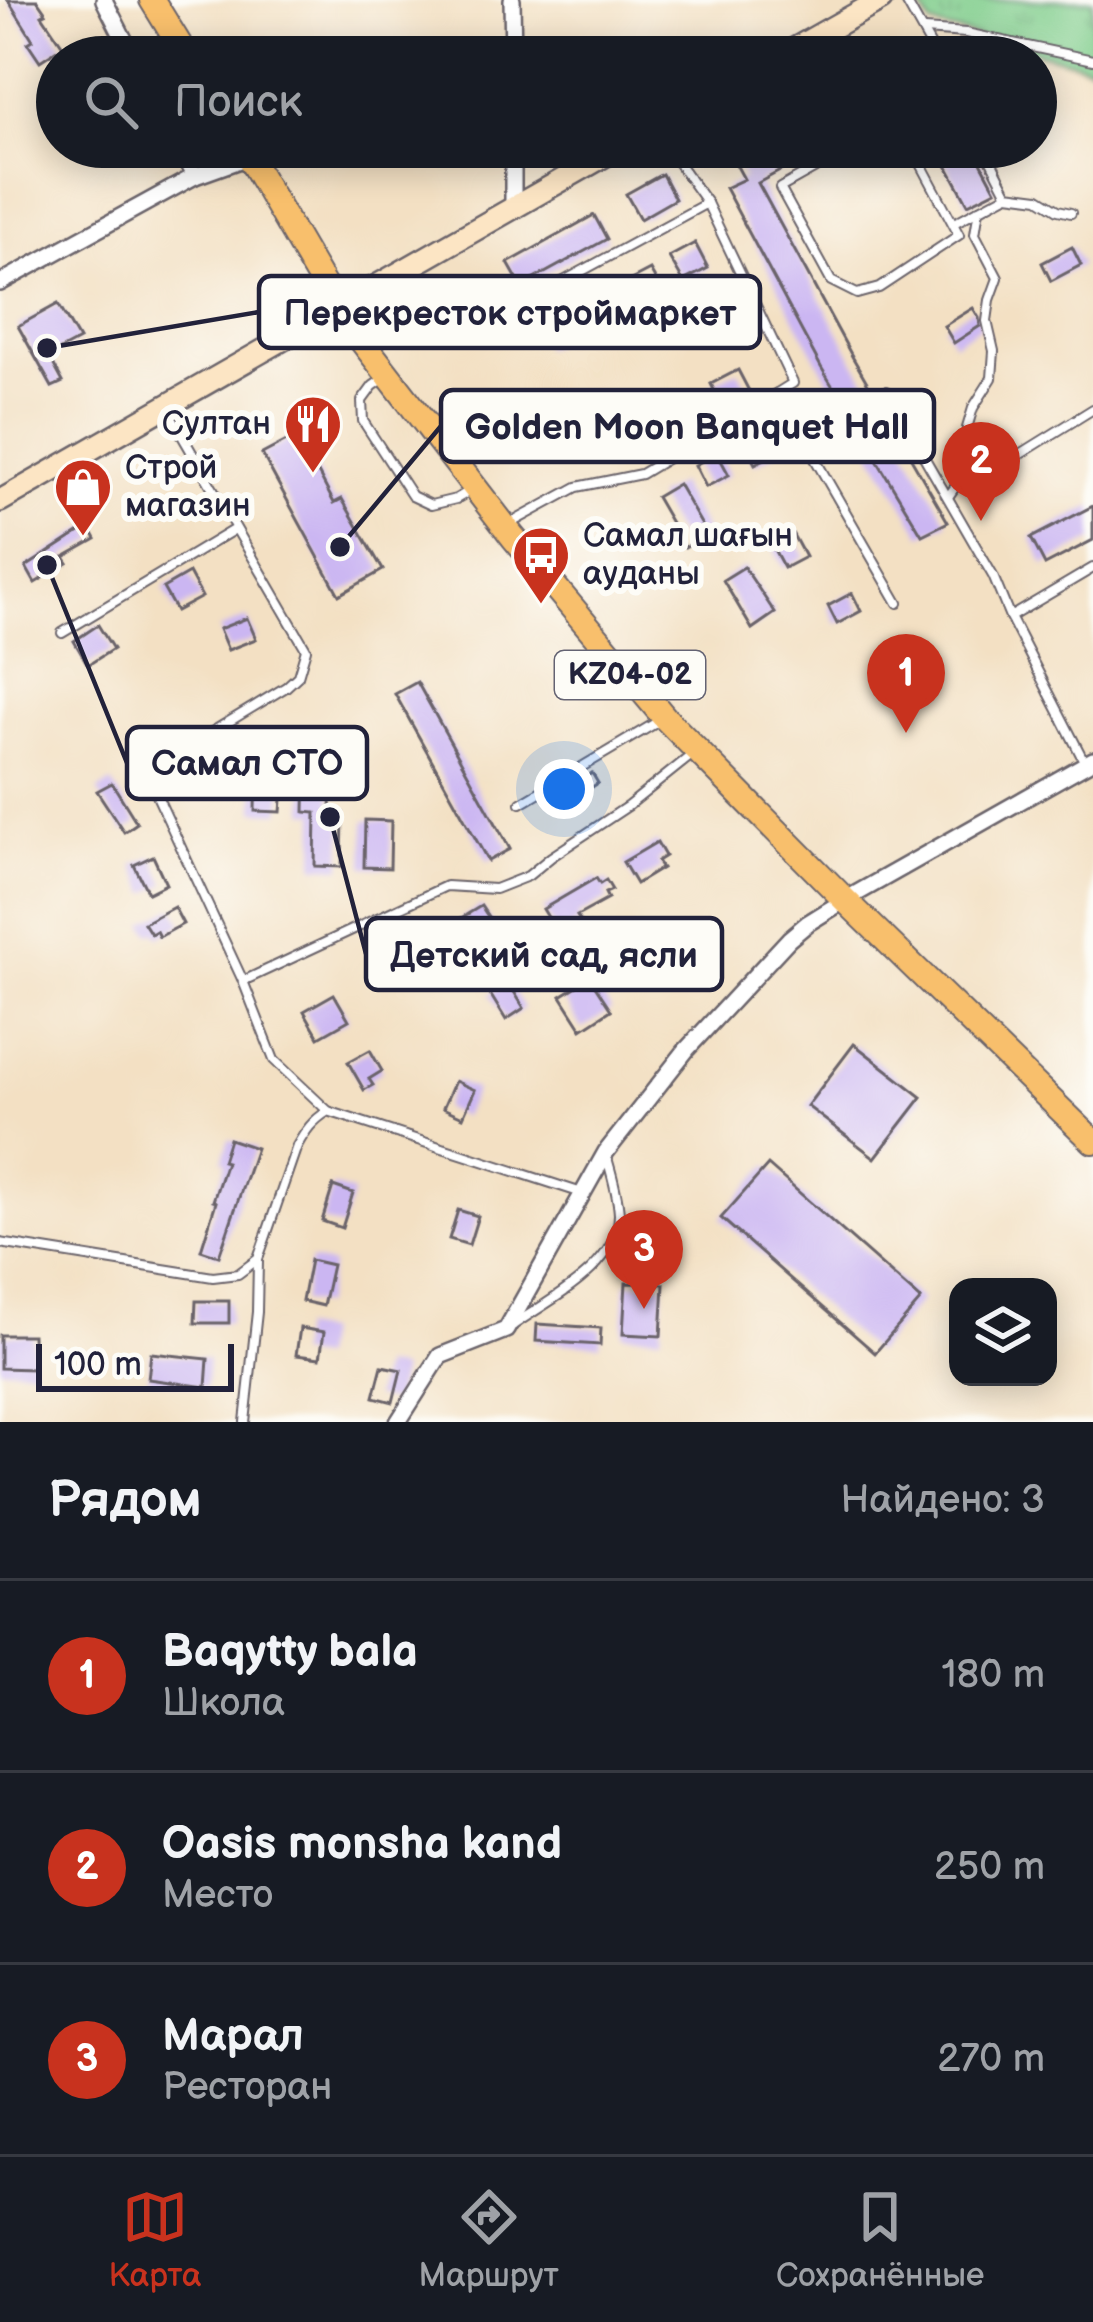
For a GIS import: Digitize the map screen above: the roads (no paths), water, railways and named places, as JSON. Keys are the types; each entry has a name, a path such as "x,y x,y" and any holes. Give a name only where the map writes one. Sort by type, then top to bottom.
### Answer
{"main road":[{"path":"152,0 174,36"},
{"name":"KZ04-02","path":"255,168 338,310 504,526 665,718 1093,1141"}],"street":[{"path":"104,0 122,36"},
{"path":"512,0 512,36"},
{"path":"817,36 880,0"},
{"path":"191,168 195,176"},
{"path":"0,283 212,168"},
{"path":"513,168 513,207"},
{"path":"0,500 583,168"},
{"path":"398,1422 440,1356 506,1330 606,1152 687,1049 772,956 808,922 1089,762"}],"lane":[{"path":"905,0 926,36"},
{"path":"924,31 980,36"},
{"path":"1057,52 1093,60"},
{"path":"504,526 577,487 641,474 793,383 707,203 682,168"},
{"path":"816,168 780,188 831,281 857,294 879,288 959,235 924,168"},
{"path":"995,168 1008,194"},
{"path":"954,223 1008,194 1040,198 1071,214"},
{"path":"518,310 707,203"},
{"path":"948,496 964,474 973,408 992,378 994,351 987,321 998,278 975,234 980,209"},
{"path":"388,375 362,400 363,421 412,496 430,505 475,488"},
{"path":"886,391 993,576 1010,617 1089,762"},
{"path":"777,393 898,603"},
{"path":"166,407 306,650 298,676 286,688 146,772 243,981 274,1060 328,1111 583,1193"},
{"path":"964,474 1019,455 1093,409"},
{"path":"62,633 235,528"},
{"path":"1010,617 1093,568"},
{"path":"521,803 665,718"},
{"path":"243,981 446,886 495,889 528,876 699,749"},
{"path":"245,1422 259,1259 297,1146 313,1120 328,1111"},
{"path":"506,1330 601,1263 619,1215 606,1152"},
{"path":"0,1244 213,1277 238,1274 259,1259"}],"place":[{"name":"Перекресток строймаркет","path":"47,348"},
{"name":"Султан","path":"313,475"},
{"name":"Oasis monsha kand","path":"981,521"},
{"name":"Строй магазин","path":"83,538"},
{"name":"Golden Moon Banquet Hall","path":"340,547"},
{"name":"Самал СТО","path":"47,565"},
{"name":"Самал шағын ауданы","path":"541,606"},
{"name":"Baqytty bala","path":"906,733"},
{"name":"Детский сад, ясли","path":"330,817"},
{"name":"Марал","path":"644,1309"}]}
